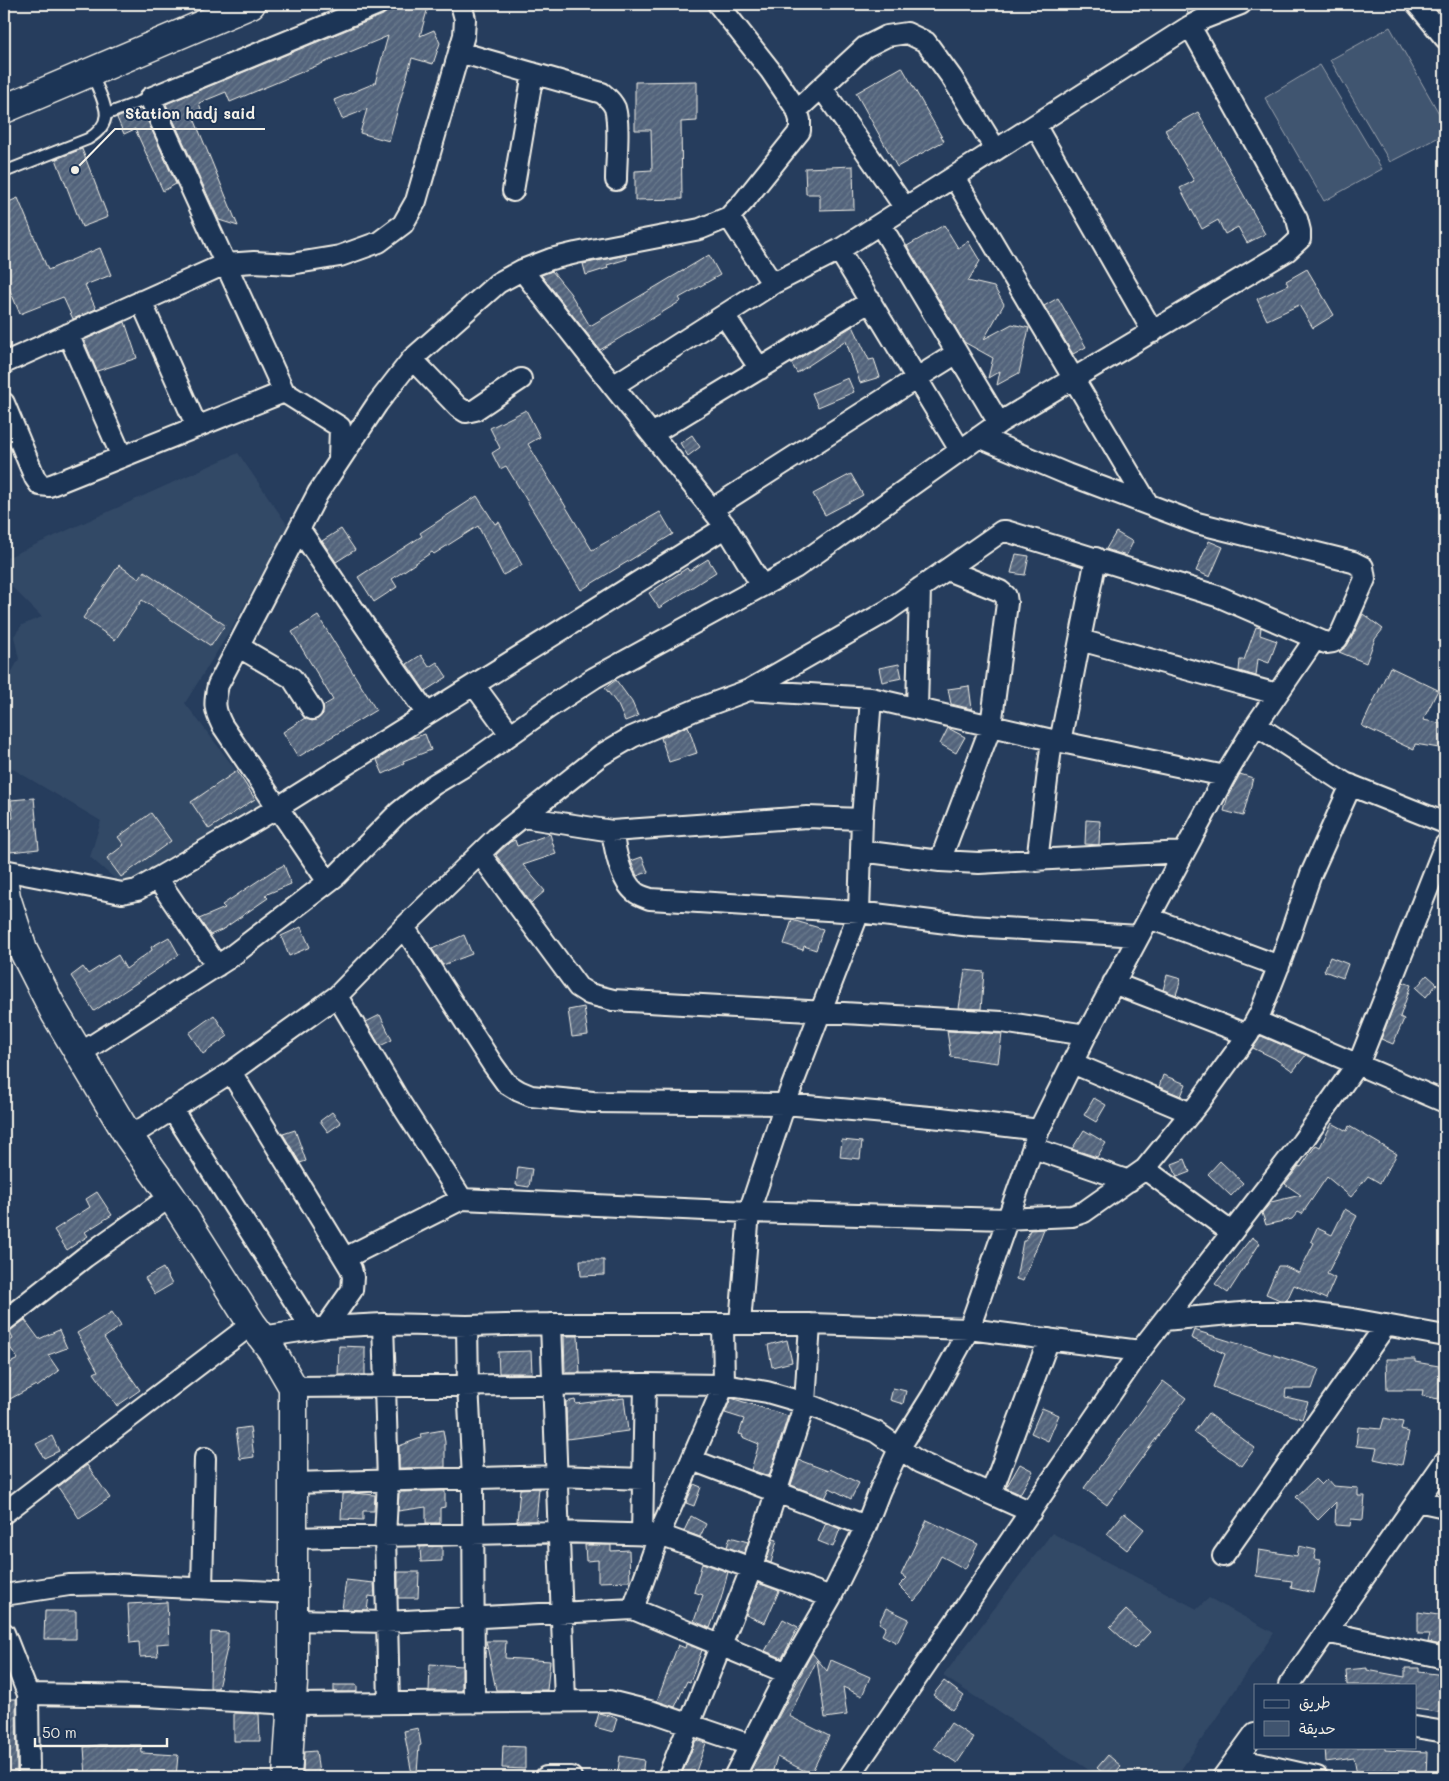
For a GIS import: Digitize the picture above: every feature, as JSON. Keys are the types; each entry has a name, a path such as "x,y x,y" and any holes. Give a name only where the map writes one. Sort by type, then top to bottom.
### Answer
{"main road":[{"path":"4,109 251,4"},
{"path":"4,884 6,897 23,950 79,1054 129,1137 171,1196 257,1331 282,1366 293,1387 292,1704 287,1777"}],"street":[{"path":"339,460 340,427 284,392 150,98 378,4"},
{"path":"4,363 225,264 254,262 291,264 340,256 379,242 402,224 416,201 464,35 465,19 461,4"},
{"path":"328,882 222,725 215,710 218,686 318,493 377,404 412,359 498,283 522,270 576,252 700,229 729,217 800,131 800,120 797,110 770,70 718,4"},
{"path":"613,386 774,283 839,250 1190,26 1241,4"},
{"path":"1417,4 1445,38"},
{"path":"79,1054 216,966 328,882 406,806 433,785 473,761 594,678 795,568 999,423 1287,251 1300,239 1297,219 1190,26"},
{"path":"797,110 865,47 887,36 907,33 926,42 952,78 996,150"},
{"path":"459,52 602,93 611,100 615,108 617,122 616,180"},
{"path":"512,190 533,73"},
{"path":"822,88 905,208"},
{"path":"1035,125 1153,332"},
{"path":"954,177 1148,504"},
{"path":"729,217 774,283"},
{"path":"880,224 999,423"},
{"path":"839,250 960,450"},
{"path":"522,270 726,527 762,586"},
{"path":"141,301 197,427"},
{"path":"652,434 870,301"},
{"path":"724,315 760,368"},
{"path":"68,334 122,457"},
{"path":"712,509 957,353"},
{"path":"412,359 458,407 466,412 475,410 521,379"},
{"path":"4,403 34,478 43,486 49,486 284,392"},
{"path":"129,1137 231,1072 337,996 404,927 496,838 602,755 632,737 749,690 888,611 996,534 1006,531 1220,597 1326,643 1337,639 1365,579 1363,567 1353,562 1197,523 1067,474 979,437"},
{"path":"4,870 122,893 137,890 277,808 726,527"},
{"path":"300,530 427,714"},
{"path":"1036,861 1056,741 1080,640 1096,558"},
{"path":"940,862 991,726 1007,615 1006,596 1000,591 948,570"},
{"path":"917,709 920,588"},
{"path":"734,1777 788,1673 831,1597 866,1526 900,1447 932,1396 969,1329 1036,1139 1086,1035 1225,776 1256,725 1315,639"},
{"path":"1080,640 1277,694"},
{"path":"239,647 292,678 312,710"},
{"path":"474,685 510,734"},
{"path":"749,690 871,698 1056,741 1225,776"},
{"path":"633,1609 651,1535 692,1460 724,1385 748,1212 785,1104 859,912 862,819 871,698"},
{"path":"1256,725 1351,785 1445,823"},
{"path":"345,1258 462,1199 748,1212 1007,1219 1072,1216 1084,1212 1145,1169 1191,1113 1252,1028 1279,966 1311,874 1351,785"},
{"path":"523,817 612,832 807,817 862,819"},
{"path":"612,832 615,852 625,879 635,893 650,899 859,912 971,926 1139,936"},
{"path":"849,1777 1140,1351 1302,1142 1357,1064 1445,845"},
{"path":"861,851 940,862 979,863 1184,852"},
{"path":"480,854 578,987 589,994 613,1000 820,1010 1002,1022 1086,1035"},
{"path":"157,878 216,966"},
{"path":"1149,918 1279,966"},
{"path":"404,927 493,1066 506,1083 531,1096 593,1102 785,1104 941,1118 1036,1139 1128,1181"},
{"path":"1113,983 1357,1064 1445,1102"},
{"path":"337,996 401,1104 462,1199"},
{"path":"1072,1063 1191,1113"},
{"path":"231,1072 351,1269 354,1284 352,1290 319,1328"},
{"path":"172,1109 319,1328"},
{"path":"1145,1169 1231,1232"},
{"path":"4,1321 85,1257 171,1196"},
{"path":"1164,1320 1252,1312 1300,1312 1445,1336"},
{"path":"382,1324 388,1481 385,1536 389,1703"},
{"path":"4,1513 257,1331 382,1324 468,1326 551,1324 810,1324 969,1329 1140,1351"},
{"path":"551,1324 565,1701"},
{"path":"668,1777 752,1567 805,1403 810,1324"},
{"path":"1223,1556 1386,1325"},
{"path":"468,1326 468,1386 472,1478 474,1703"},
{"path":"991,1494 1049,1340"},
{"path":"293,1387 645,1384 724,1385 767,1392 805,1403 876,1432 919,1462 1031,1512"},
{"path":"645,1384 643,1478 651,1535"},
{"path":"202,1589 205,1458"},
{"path":"692,1460 866,1526"},
{"path":"1290,1684 1445,1461"},
{"path":"292,1483 557,1476 643,1478"},
{"path":"1417,1501 1445,1507"},
{"path":"292,1538 559,1532 651,1535 752,1567 831,1597"},
{"path":"4,1595 69,1585 112,1584 292,1593"},
{"path":"293,1620 386,1622 633,1609 788,1673"},
{"path":"1326,1632 1445,1658"},
{"path":"4,1633 28,1694 29,1777"},
{"path":"28,1694 145,1696 292,1704 608,1701 653,1712 750,1745"},
{"path":"1416,1727 1445,1732"},
{"path":"1223,1777 1254,1734"},
{"path":"1237,1759 1317,1777"},
{"path":"546,1777 572,1777"}],"lane":[{"path":"4,172 88,139 97,133 103,126 107,114 92,72"},
{"path":"107,114 150,98"}],"shaded area":[{"path":"238,453 288,526 233,626 185,703 261,803 122,885 90,857 101,821 8,766 4,686 19,659 14,636 22,625 42,617 4,579 4,559"},
{"path":"1052,1533 1197,1609 1209,1598 1274,1633 1176,1777 1100,1777 943,1676"}],"green space":[{"path":"1390,27 1445,124 1445,134 1390,162 1330,60"},
{"path":"1320,65 1382,169 1324,201 1265,98"}],"building":[{"path":"390,4 417,4 428,7 420,36 434,30 440,43 433,64 412,58 389,141 360,133 367,109 342,119 334,100 375,83 388,36 230,102 226,92 199,103 202,112 193,116 238,226 219,220 166,104 383,15 388,11"},
{"path":"1185,4 1209,4 1188,14"},
{"path":"902,67 944,141 897,167 856,93"},
{"path":"697,81 697,121 681,122 682,199 635,200 635,171 652,170 651,130 635,130 635,82"},
{"path":"142,108 176,184 163,191 135,129 124,134 117,118"},
{"path":"1198,112 1265,234 1247,243 1238,227 1225,234 1218,220 1202,229 1180,188 1194,181 1165,130"},
{"path":"82,149 108,217 82,227 56,159"},
{"path":"853,166 854,209 820,210 820,194 806,194 805,168"},
{"path":"18,198 48,270 100,248 111,275 85,285 96,309 73,319 63,297 20,314 7,283 4,285 4,204"},
{"path":"944,225 958,248 968,241 980,261 968,281 994,287 1004,304 984,339 1012,324 1029,328 1019,373 997,385 1000,371 988,378 993,358 964,342 907,246"},
{"path":"626,255 627,259 607,265 608,268 586,275 583,264"},
{"path":"709,255 720,275 679,298 681,301 600,350 541,275 552,271 570,293 590,326"},
{"path":"1307,269 1334,315 1313,328 1299,305 1267,320 1257,299 1288,285 1286,281"},
{"path":"1058,298 1086,347 1073,354 1044,306"},
{"path":"125,322 137,358 97,371 84,340"},
{"path":"853,326 869,360 874,359 880,377 860,383 846,341 797,373 791,363"},
{"path":"848,378 854,392 818,407 812,393"},
{"path":"526,410 540,437 528,444 592,550 660,512 673,534 581,590 506,466 500,469 492,453 500,448 490,428"},
{"path":"692,435 700,447 688,456 680,443"},
{"path":"851,474 863,495 825,515 813,494"},
{"path":"477,496 495,524 499,522 522,565 503,575 478,526 434,554 432,552 392,579 397,587 374,602 358,577 422,536 420,533"},
{"path":"341,529 355,550 336,562 322,541"},
{"path":"1116,532 1133,542 1126,556 1106,549"},
{"path":"1209,541 1223,547 1210,577 1196,571"},
{"path":"1016,554 1029,556 1025,575 1011,573"},
{"path":"708,559 716,572 659,608 649,593 687,568 689,571"},
{"path":"119,565 139,579 144,571 225,625 211,646 142,600 115,640 83,618"},
{"path":"1363,614 1383,629 1375,639 1366,663 1339,652 1347,646"},
{"path":"318,616 376,710 298,757 283,732 305,718 312,721 318,719 323,714 323,706 333,700 292,632"},
{"path":"1256,627 1261,628 1260,635 1277,641 1269,663 1258,659 1256,676 1239,671 1240,660 1244,660"},
{"path":"421,655 429,667 437,662 447,677 425,691 407,664"},
{"path":"899,664 902,678 882,682 879,668"},
{"path":"1390,667 1438,690 1423,720 1445,724 1445,749 1415,744 1414,750 1362,726"},
{"path":"616,680 632,702 638,716 625,721 618,705 605,688"},
{"path":"969,686 972,709 951,704 948,689"},
{"path":"688,726 697,753 669,762 661,738"},
{"path":"948,728 965,737 956,753 940,744"},
{"path":"425,734 431,750 403,761 404,764 383,774 377,760 409,739"},
{"path":"237,771 255,799 209,829 191,802"},
{"path":"1240,774 1253,778 1243,816 1224,811 1228,796"},
{"path":"34,798 39,849 10,852 7,819 13,818 11,800"},
{"path":"151,813 171,841 121,877 107,858 124,845 118,837"},
{"path":"1086,820 1100,821 1099,845 1085,844"},
{"path":"550,834 556,854 523,865 545,891 531,903 496,855 510,842 515,840 517,846"},
{"path":"642,857 648,872 637,876 631,861"},
{"path":"284,865 291,884 265,895 268,898 226,928 210,935 199,919 225,908 222,905"},
{"path":"792,920 823,929 816,950 804,946 803,950 784,944"},
{"path":"301,927 310,947 289,956 281,936"},
{"path":"464,935 472,954 443,965 432,949"},
{"path":"169,937 179,955 94,1011 71,976 83,967 88,974 118,955 126,969 152,950 151,947"},
{"path":"1330,957 1348,964 1343,978 1324,971"},
{"path":"965,970 984,972 981,1009 959,1008"},
{"path":"1167,975 1181,979 1176,995 1163,990"},
{"path":"1427,975 1437,984 1426,997 1416,988"},
{"path":"1403,982 1411,985 1400,1017 1404,1019 1393,1044 1381,1039"},
{"path":"584,1007 588,1035 572,1037 568,1010"},
{"path":"214,1015 228,1036 203,1054 189,1033"},
{"path":"380,1015 392,1040 380,1046 366,1022"},
{"path":"947,1031 1002,1034 998,1063 951,1057"},
{"path":"1261,1036 1306,1055 1293,1071 1274,1058 1253,1048"},
{"path":"1163,1075 1186,1084 1181,1096 1159,1087"},
{"path":"1094,1098 1106,1105 1096,1122 1084,1115"},
{"path":"332,1112 341,1123 328,1132 320,1121"},
{"path":"1332,1123 1347,1131 1349,1126 1397,1154 1380,1183 1368,1176 1351,1197 1327,1177 1302,1214 1298,1212 1292,1219 1266,1225 1262,1213 1271,1202 1301,1195 1285,1184 1299,1166 1301,1167 1316,1145 1320,1147"},
{"path":"295,1130 306,1161 300,1163 283,1134"},
{"path":"1084,1130 1106,1143 1097,1157 1072,1149"},
{"path":"842,1140 862,1142 860,1159 840,1157"},
{"path":"1185,1159 1190,1172 1177,1177 1172,1164"},
{"path":"1220,1161 1243,1183 1231,1196 1208,1174"},
{"path":"518,1167 532,1169 529,1187 516,1185"},
{"path":"97,1192 112,1215 85,1232 88,1236 67,1250 54,1230 90,1207 86,1199"},
{"path":"1345,1209 1357,1216 1327,1274 1335,1278 1326,1299 1294,1285 1287,1300 1280,1300 1266,1294 1278,1266 1284,1266 1299,1273 1314,1243 1311,1241 1317,1228 1332,1235"},
{"path":"1044,1229 1023,1281 1016,1279 1023,1241 1025,1241 1030,1230"},
{"path":"1252,1237 1260,1243 1228,1293 1215,1284"},
{"path":"580,1260 604,1260 604,1275 581,1276"},
{"path":"163,1268 172,1284 155,1294 145,1278"},
{"path":"112,1312 121,1326 104,1338 140,1390 117,1406 94,1373 98,1371 77,1333"},
{"path":"25,1320 39,1339 59,1330 67,1348 48,1355 59,1371 37,1387 36,1385 10,1399 4,1387 4,1366 18,1359 7,1343 13,1339 9,1331"},
{"path":"1194,1330 1319,1369 1312,1389 1286,1389 1285,1397 1308,1402 1302,1419 1213,1387 1225,1354 1191,1338"},
{"path":"564,1336 578,1336 580,1373 565,1373"},
{"path":"787,1340 792,1362 772,1367 768,1345"},
{"path":"339,1346 365,1347 365,1375 338,1375"},
{"path":"531,1351 532,1373 499,1373 498,1352"},
{"path":"1386,1359 1415,1359 1415,1362 1445,1367 1445,1392 1440,1391 1439,1399 1422,1396 1423,1390 1387,1390"},
{"path":"1163,1381 1186,1398 1107,1505 1084,1488"},
{"path":"893,1388 906,1391 903,1404 890,1400"},
{"path":"624,1398 628,1431 567,1439 566,1402 575,1400 576,1404"},
{"path":"731,1398 788,1416 769,1476 751,1470 759,1444 739,1434 744,1419 725,1413"},
{"path":"1042,1408 1059,1415 1048,1441 1031,1433"},
{"path":"1208,1413 1255,1448 1242,1466 1194,1432"},
{"path":"1384,1418 1403,1422 1401,1430 1409,1432 1402,1465 1374,1459 1377,1448 1356,1446 1358,1427 1381,1429"},
{"path":"250,1427 254,1457 240,1459 236,1429"},
{"path":"443,1430 445,1467 399,1468 399,1446 421,1438 420,1434"},
{"path":"52,1436 59,1451 44,1458 36,1444"},
{"path":"799,1460 828,1471 830,1469 859,1483 851,1499 830,1488 825,1498 791,1485"},
{"path":"1020,1464 1033,1471 1020,1494 1006,1488"},
{"path":"87,1465 110,1498 79,1518 58,1487"},
{"path":"1315,1479 1321,1485 1327,1479 1333,1486 1358,1488 1358,1496 1365,1496 1363,1520 1351,1519 1350,1526 1335,1525 1336,1502 1318,1520 1296,1497"},
{"path":"694,1484 701,1487 694,1506 686,1503"},
{"path":"539,1488 536,1521 517,1521 520,1489"},
{"path":"445,1491 445,1507 440,1508 440,1523 426,1523 426,1507 398,1511 399,1492"},
{"path":"342,1494 375,1495 374,1511 363,1511 363,1520 341,1519"},
{"path":"1124,1513 1144,1529 1127,1550 1107,1534"},
{"path":"691,1516 706,1524 700,1537 684,1531"},
{"path":"927,1520 978,1544 965,1569 941,1556 922,1592 914,1601 899,1586 907,1578 901,1575"},
{"path":"826,1523 840,1529 833,1547 818,1541"},
{"path":"730,1537 748,1542 744,1553 727,1547"},
{"path":"773,1539 777,1540 771,1563 766,1561"},
{"path":"585,1545 611,1545 611,1551 629,1550 630,1581 598,1582 598,1560 586,1561"},
{"path":"442,1546 442,1561 421,1562 420,1547"},
{"path":"1299,1546 1316,1550 1314,1559 1321,1560 1314,1593 1291,1588 1292,1581 1256,1576 1259,1550 1297,1556"},
{"path":"702,1563 728,1572 721,1599 710,1628 694,1621 703,1595 694,1592"},
{"path":"398,1572 419,1572 418,1598 398,1598"},
{"path":"346,1580 374,1583 375,1597 369,1596 367,1610 342,1609"},
{"path":"758,1583 779,1591 765,1623 746,1615"},
{"path":"167,1602 169,1643 157,1644 158,1656 140,1657 139,1642 130,1643 128,1604"},
{"path":"886,1608 909,1619 897,1643 882,1635 886,1627 879,1623"},
{"path":"1126,1610 1150,1632 1134,1649 1110,1627"},
{"path":"45,1611 76,1611 76,1639 44,1639"},
{"path":"1418,1612 1445,1616 1445,1646 1428,1642 1430,1634 1418,1634"},
{"path":"783,1619 798,1627 782,1658 765,1651"},
{"path":"211,1632 228,1633 228,1644 218,1688 210,1688"},
{"path":"486,1641 506,1641 505,1658 550,1661 547,1690 496,1690"},
{"path":"686,1644 702,1650 690,1682 687,1681 675,1707 657,1701 678,1645 685,1648"},
{"path":"812,1653 827,1671 831,1660 870,1677 862,1696 843,1687 847,1715 825,1718 817,1660 789,1716 829,1736 811,1774 777,1757 771,1777 747,1777"},
{"path":"430,1664 462,1666 462,1691 429,1691"},
{"path":"1367,1668 1367,1670 1405,1677 1405,1668 1419,1668 1419,1672 1445,1675 1445,1713 1416,1709 1416,1684 1347,1684 1346,1670"},
{"path":"944,1681 964,1696 953,1710 933,1695"},
{"path":"334,1685 357,1685 357,1692 334,1692"},
{"path":"4,1699 16,1699 17,1777 4,1777"},
{"path":"234,1713 259,1714 260,1741 234,1741"},
{"path":"599,1713 617,1718 613,1732 595,1727"},
{"path":"951,1723 974,1738 957,1763 934,1748"},
{"path":"418,1728 421,1745 419,1746 417,1773 412,1774 404,1731"},
{"path":"696,1740 706,1743 694,1777 682,1773"},
{"path":"141,1745 142,1753 178,1755 176,1777 120,1775 120,1777 86,1777 84,1747"},
{"path":"503,1746 525,1747 525,1769 502,1768"},
{"path":"1325,1748 1385,1748 1385,1750 1427,1752 1426,1777 1389,1777 1389,1771 1357,1775 1354,1758 1326,1762"},
{"path":"316,1751 319,1774 303,1775 304,1752"},
{"path":"1108,1755 1121,1766 1112,1777 1108,1777 1097,1768"},
{"path":"620,1756 644,1760 642,1777 617,1777"}],"place":[{"name":"Station hadj said","path":"75,170"}]}
